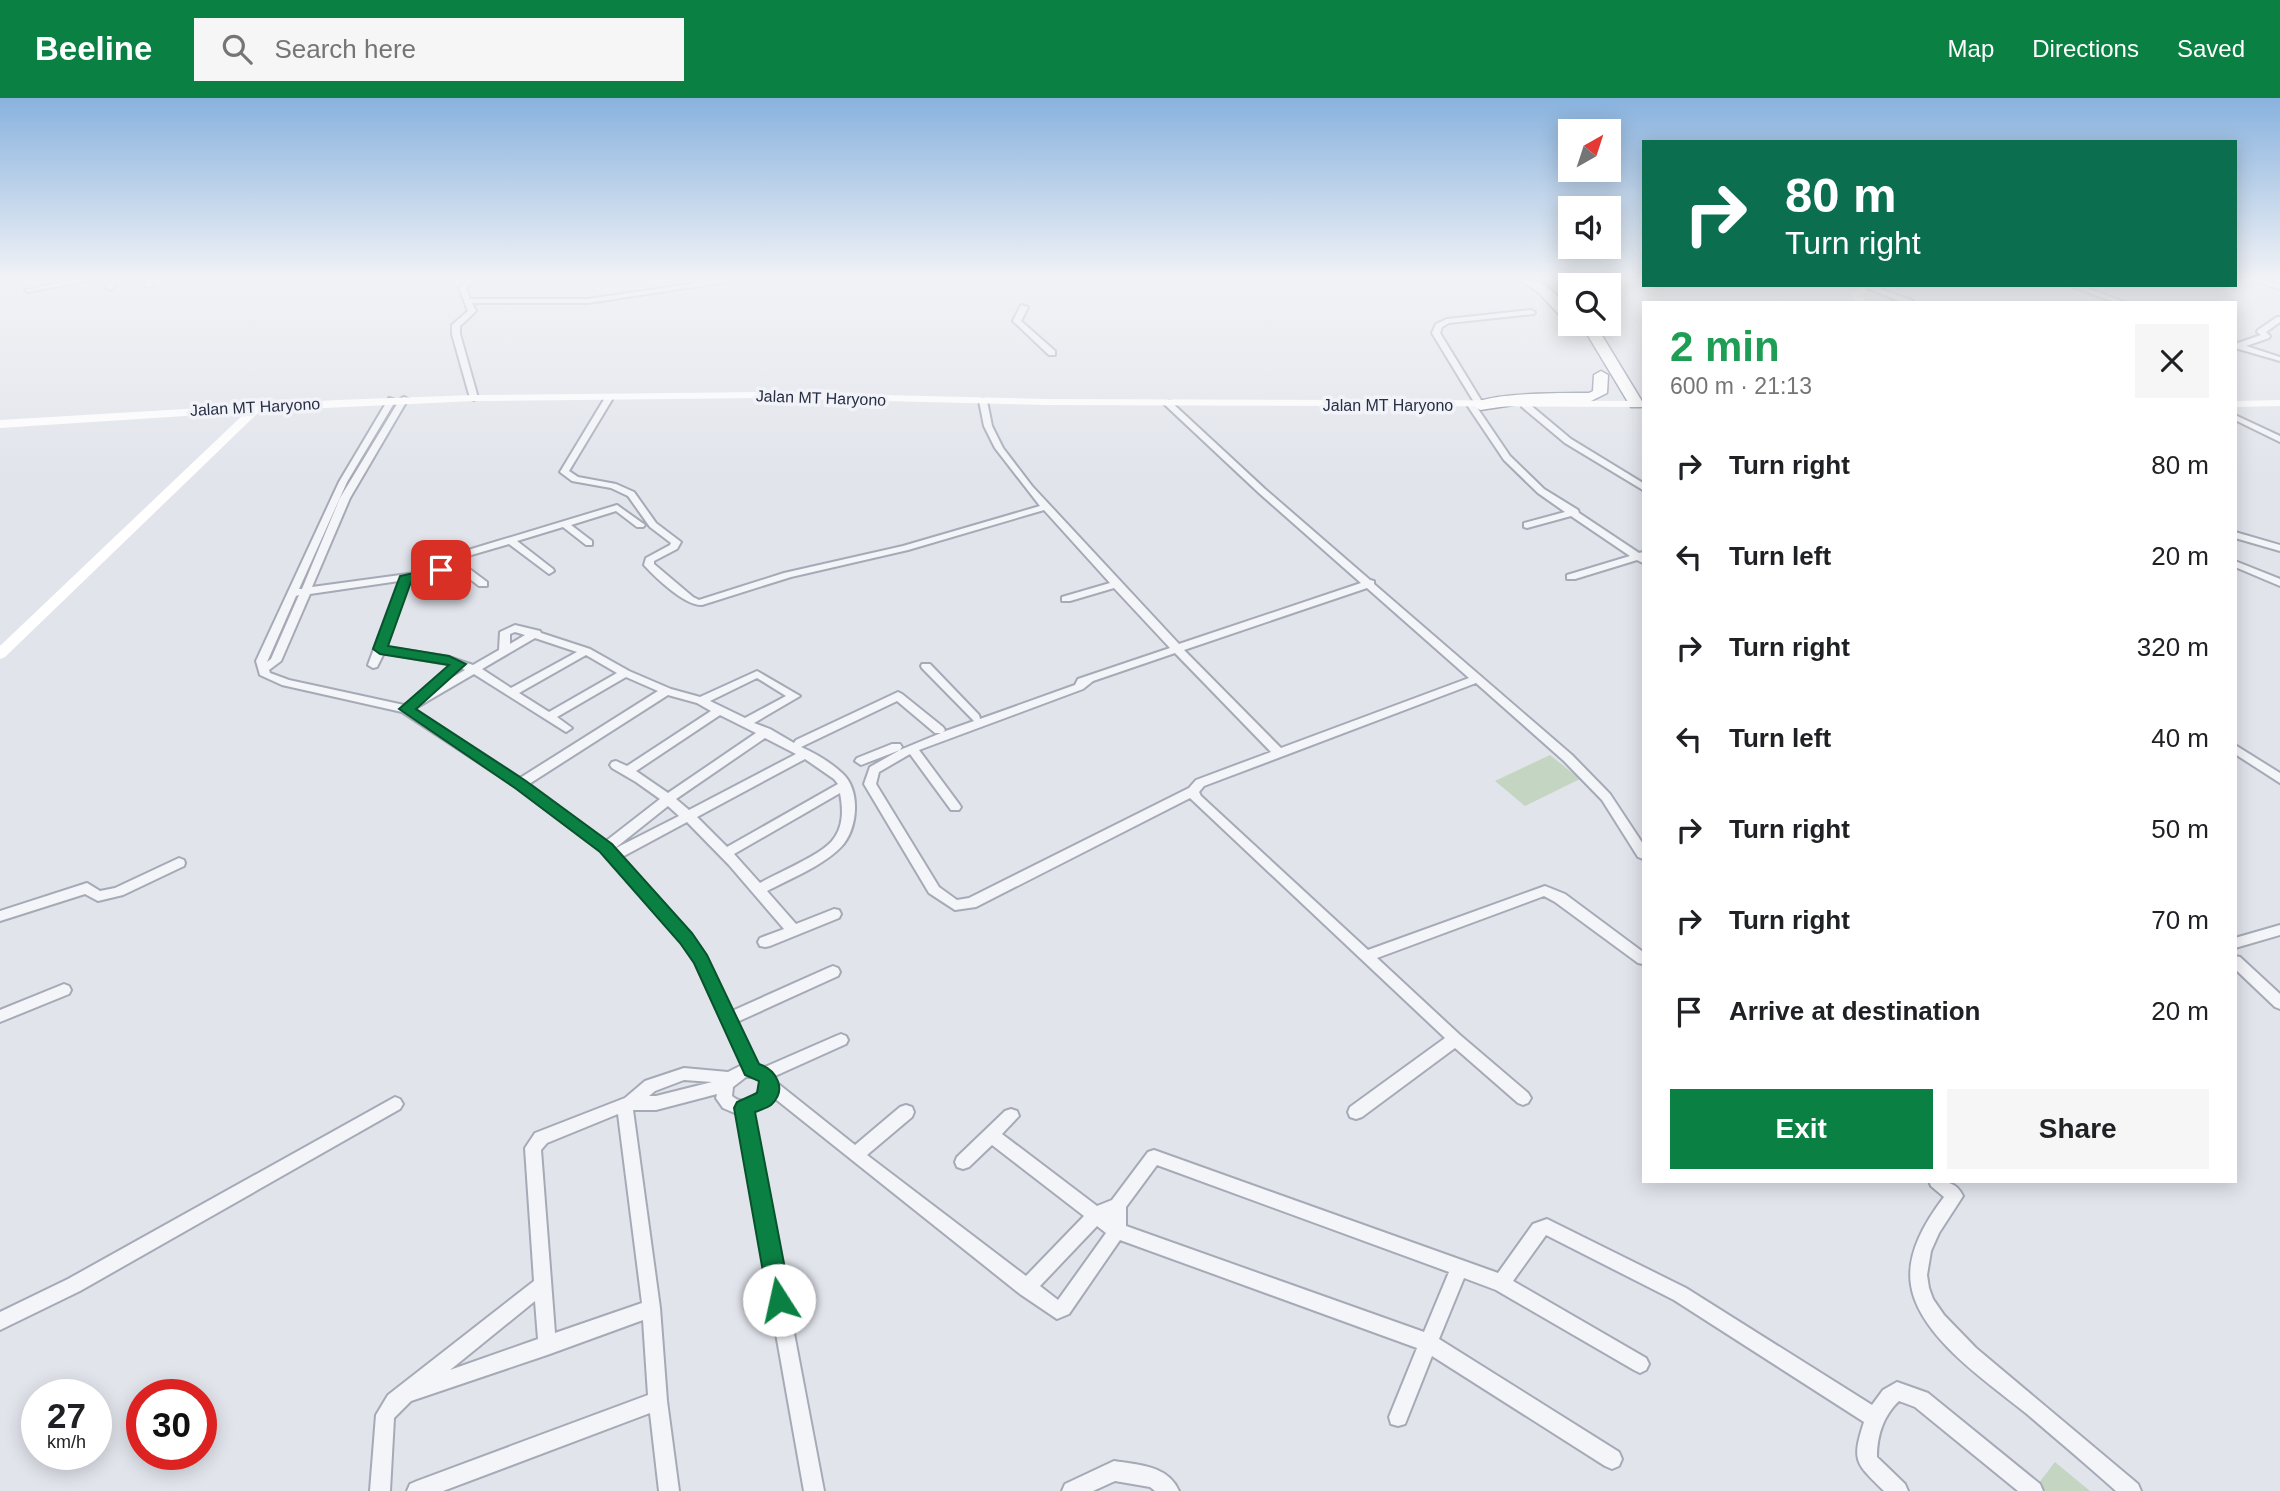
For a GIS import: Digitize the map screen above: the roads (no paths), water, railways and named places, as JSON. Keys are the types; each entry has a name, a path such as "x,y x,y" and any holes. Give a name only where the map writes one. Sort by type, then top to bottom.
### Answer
{"highway":[{"path":"1588,345 1609,375 1641,401"},
{"path":"1597,345 1619,404"},
{"path":"1476,405 1521,399 1591,397 1600,393 1609,375"}],"main road":[{"name":"Jalan MT Haryono","path":"0,424 258,407 474,398 762,396 983,401 1476,405 1619,404 1641,401"},
{"path":"2237,404 2280,403"},
{"path":"0,654 258,407"}],"street":[{"path":"459,345 474,398"},
{"path":"1043,345 1052,353"},
{"path":"1443,345 1507,458 1541,491 1642,557"},
{"path":"2237,345 2280,359"},
{"path":"609,398 564,472 575,480 613,486 631,494 653,525 676,541 674,547 649,560 649,565 689,599 698,603 788,575 905,548 1046,507"},
{"path":"263,669 276,661 335,521 398,400"},
{"path":"398,400 343,482 261,661 265,675 276,681 406,709 520,785 610,852 694,949 715,986 729,1019 762,1076 855,1156 1053,1308 1063,1308 1117,1231 1118,1205"},
{"path":"983,401 988,426 999,448 1046,507 1178,650 1278,752"},
{"path":"1167,403 1262,491 1568,758 1605,797 1642,852"},
{"path":"1525,405 1569,441 1642,486"},
{"path":"2237,418 2280,439"},
{"path":"293,593 432,574 458,556 617,508 640,525"},
{"path":"1527,524 1574,512"},
{"path":"324,522 335,521"},
{"path":"564,524 589,543"},
{"path":"2237,535 2280,548"},
{"path":"510,540 549,571"},
{"path":"1571,577 1642,557"},
{"path":"453,561 483,584"},
{"path":"2237,565 2280,583"},
{"path":"373,665 405,579"},
{"path":"861,761 939,730 1370,583"},
{"path":"1066,599 1116,584"},
{"path":"426,695 439,691 536,633 586,651 625,673 667,691 701,701 803,748 838,776 845,785 849,811 847,824 838,843 823,855 759,889"},
{"path":"380,649 449,660 474,669 566,728"},
{"path":"510,693 586,651"},
{"path":"406,709 426,695 459,664"},
{"path":"926,666 975,718"},
{"path":"548,717 625,673"},
{"path":"701,701 757,674 793,696 747,722"},
{"path":"1089,679 1079,687 912,748 874,770 870,784 934,890 955,905 971,903 1193,791 1200,783 1476,679"},
{"path":"520,785 667,691"},
{"path":"610,852 687,816 898,696 939,730"},
{"path":"720,710 622,768 668,799 687,816 759,889 793,930"},
{"path":"610,852 668,799 766,732"},
{"path":"912,748 955,807"},
{"path":"2237,750 2280,779"},
{"path":"724,854 845,785"},
{"path":"1193,791 1196,798 1455,1040 1523,1098"},
{"path":"0,916 87,888 98,896 118,892 178,863"},
{"path":"1367,956 1545,891 1560,898 1642,958"},
{"path":"765,942 834,914"},
{"path":"2237,942 2280,930"},
{"path":"2237,963 2280,1003"},
{"path":"729,1019 833,971"},
{"path":"0,1016 64,990"},
{"path":"547,1346 533,1148 541,1139 627,1104 656,1103 728,1082 762,1076 841,1040"},
{"path":"1356,1112 1455,1040"},
{"path":"728,1082 724,1098 728,1103 744,1108 764,1099 762,1076"},
{"path":"0,1321 74,1286 395,1104"},
{"path":"627,1104 651,1308 657,1401 669,1491"},
{"path":"744,1108 814,1491"},
{"path":"855,1156 906,1112"},
{"path":"963,1162 1011,1116"},
{"path":"991,1135 1117,1231 1428,1343 1612,1459"},
{"path":"1026,1288 1097,1215 1118,1205 1154,1157 1501,1283 1640,1364"},
{"path":"1939,1183 1955,1196 1931,1231 1922,1253 1918,1274 1921,1292 1930,1309 1956,1342 2131,1491"},
{"path":"1501,1283 1539,1230 1547,1227 1680,1294 1876,1418"},
{"path":"1398,1417 1459,1268"},
{"path":"380,1491 385,1415 402,1396 542,1285"},
{"path":"402,1396 651,1308"},
{"path":"1898,1491 1867,1461 1876,1418 1887,1396 1897,1391 1921,1400 2033,1491"},
{"path":"417,1491 657,1401"},
{"path":"1072,1491 1114,1471 1155,1478 1169,1491"}]}
